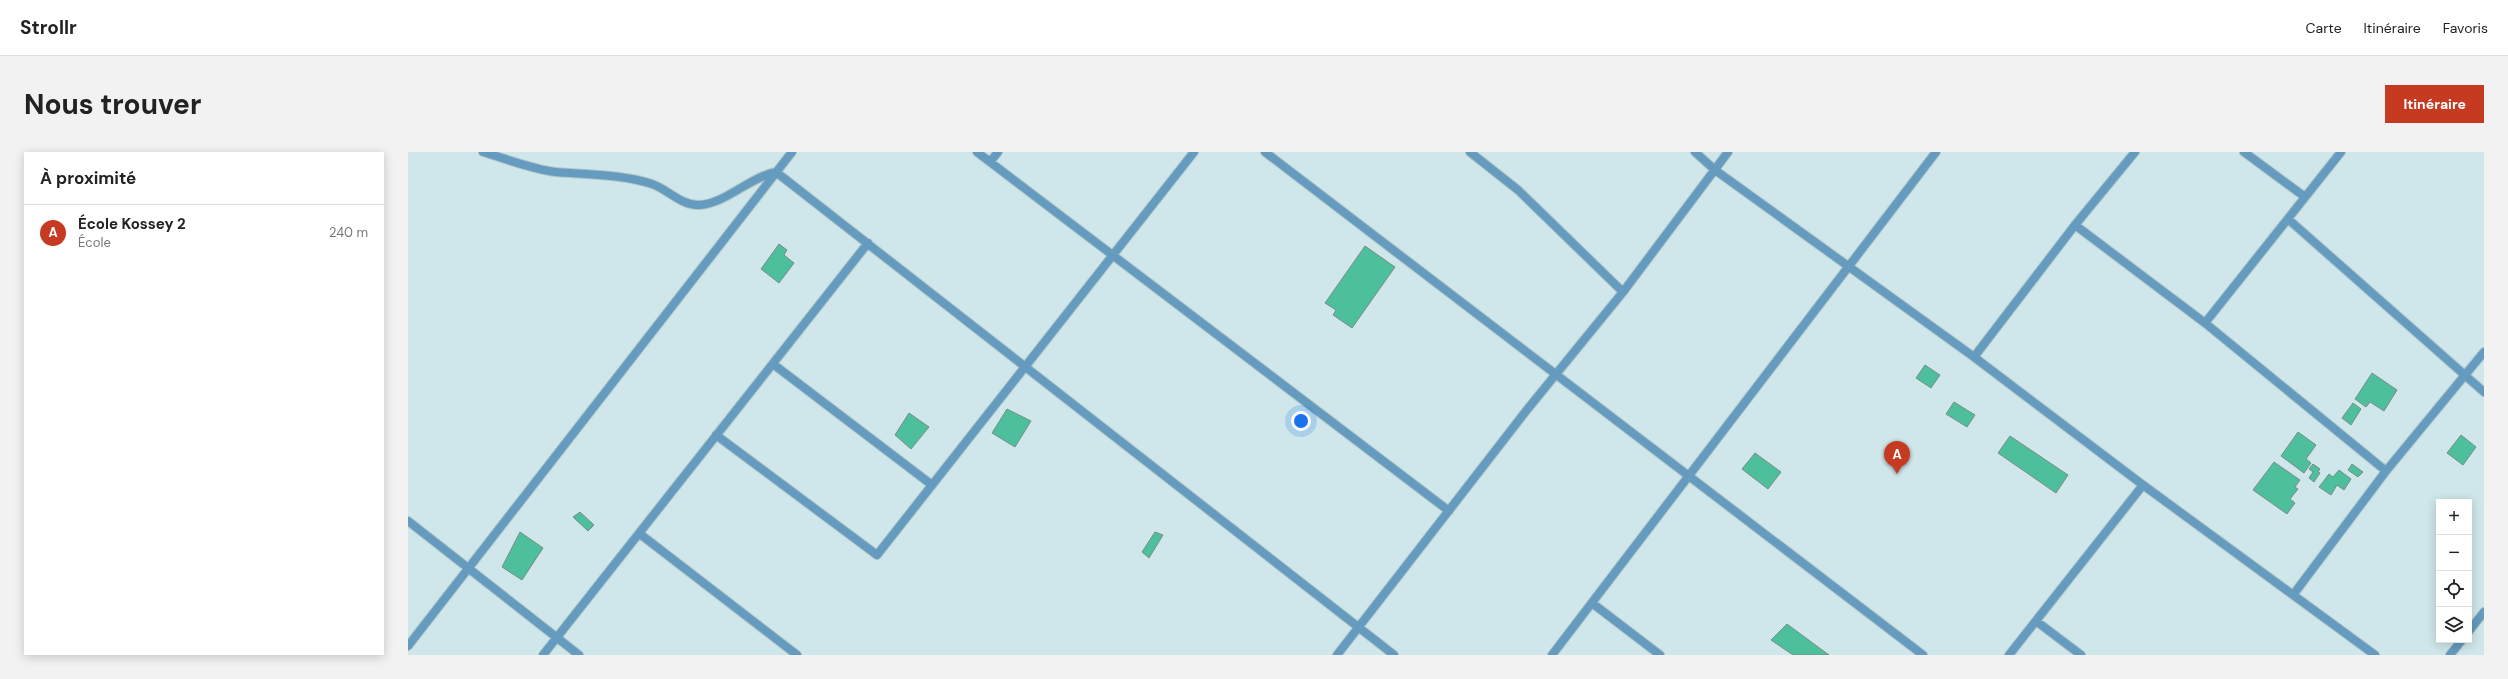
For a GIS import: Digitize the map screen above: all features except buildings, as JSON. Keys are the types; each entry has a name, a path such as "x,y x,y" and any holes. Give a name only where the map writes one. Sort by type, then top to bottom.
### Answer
{"street":[{"path":"483,152 555,171 636,180 654,185 686,202 698,206 712,202 756,178 776,172"},
{"path":"408,646 792,152"},
{"path":"977,152 1449,511"},
{"path":"990,162 998,152"},
{"path":"716,435 877,555 1194,152"},
{"path":"1265,152 1923,655"},
{"path":"1470,152 1518,190 1623,292"},
{"path":"1695,152 1715,170 1848,268 1974,357 2143,485 2375,655"},
{"path":"1337,655 1555,374 1623,292 1728,152"},
{"path":"1552,655 1936,152"},
{"path":"1974,357 2075,224 2135,152"},
{"path":"2244,152 2305,197"},
{"path":"2205,323 2341,152"},
{"path":"776,172 1394,655"},
{"path":"2288,219 2484,392"},
{"path":"2075,224 2205,323 2386,471"},
{"path":"543,655 640,534 716,435 868,243"},
{"path":"2293,595 2386,471 2484,352"},
{"path":"773,364 932,485"},
{"path":"2009,655 2143,485"},
{"path":"408,521 579,655"},
{"path":"640,534 797,655"},
{"path":"1592,603 1660,655"},
{"path":"2472,627 2484,612"},
{"path":"2036,621 2081,655"},
{"path":"2450,655 2460,643"}],"place":[{"name":"École Kossey 2","path":"1897,474"}]}
